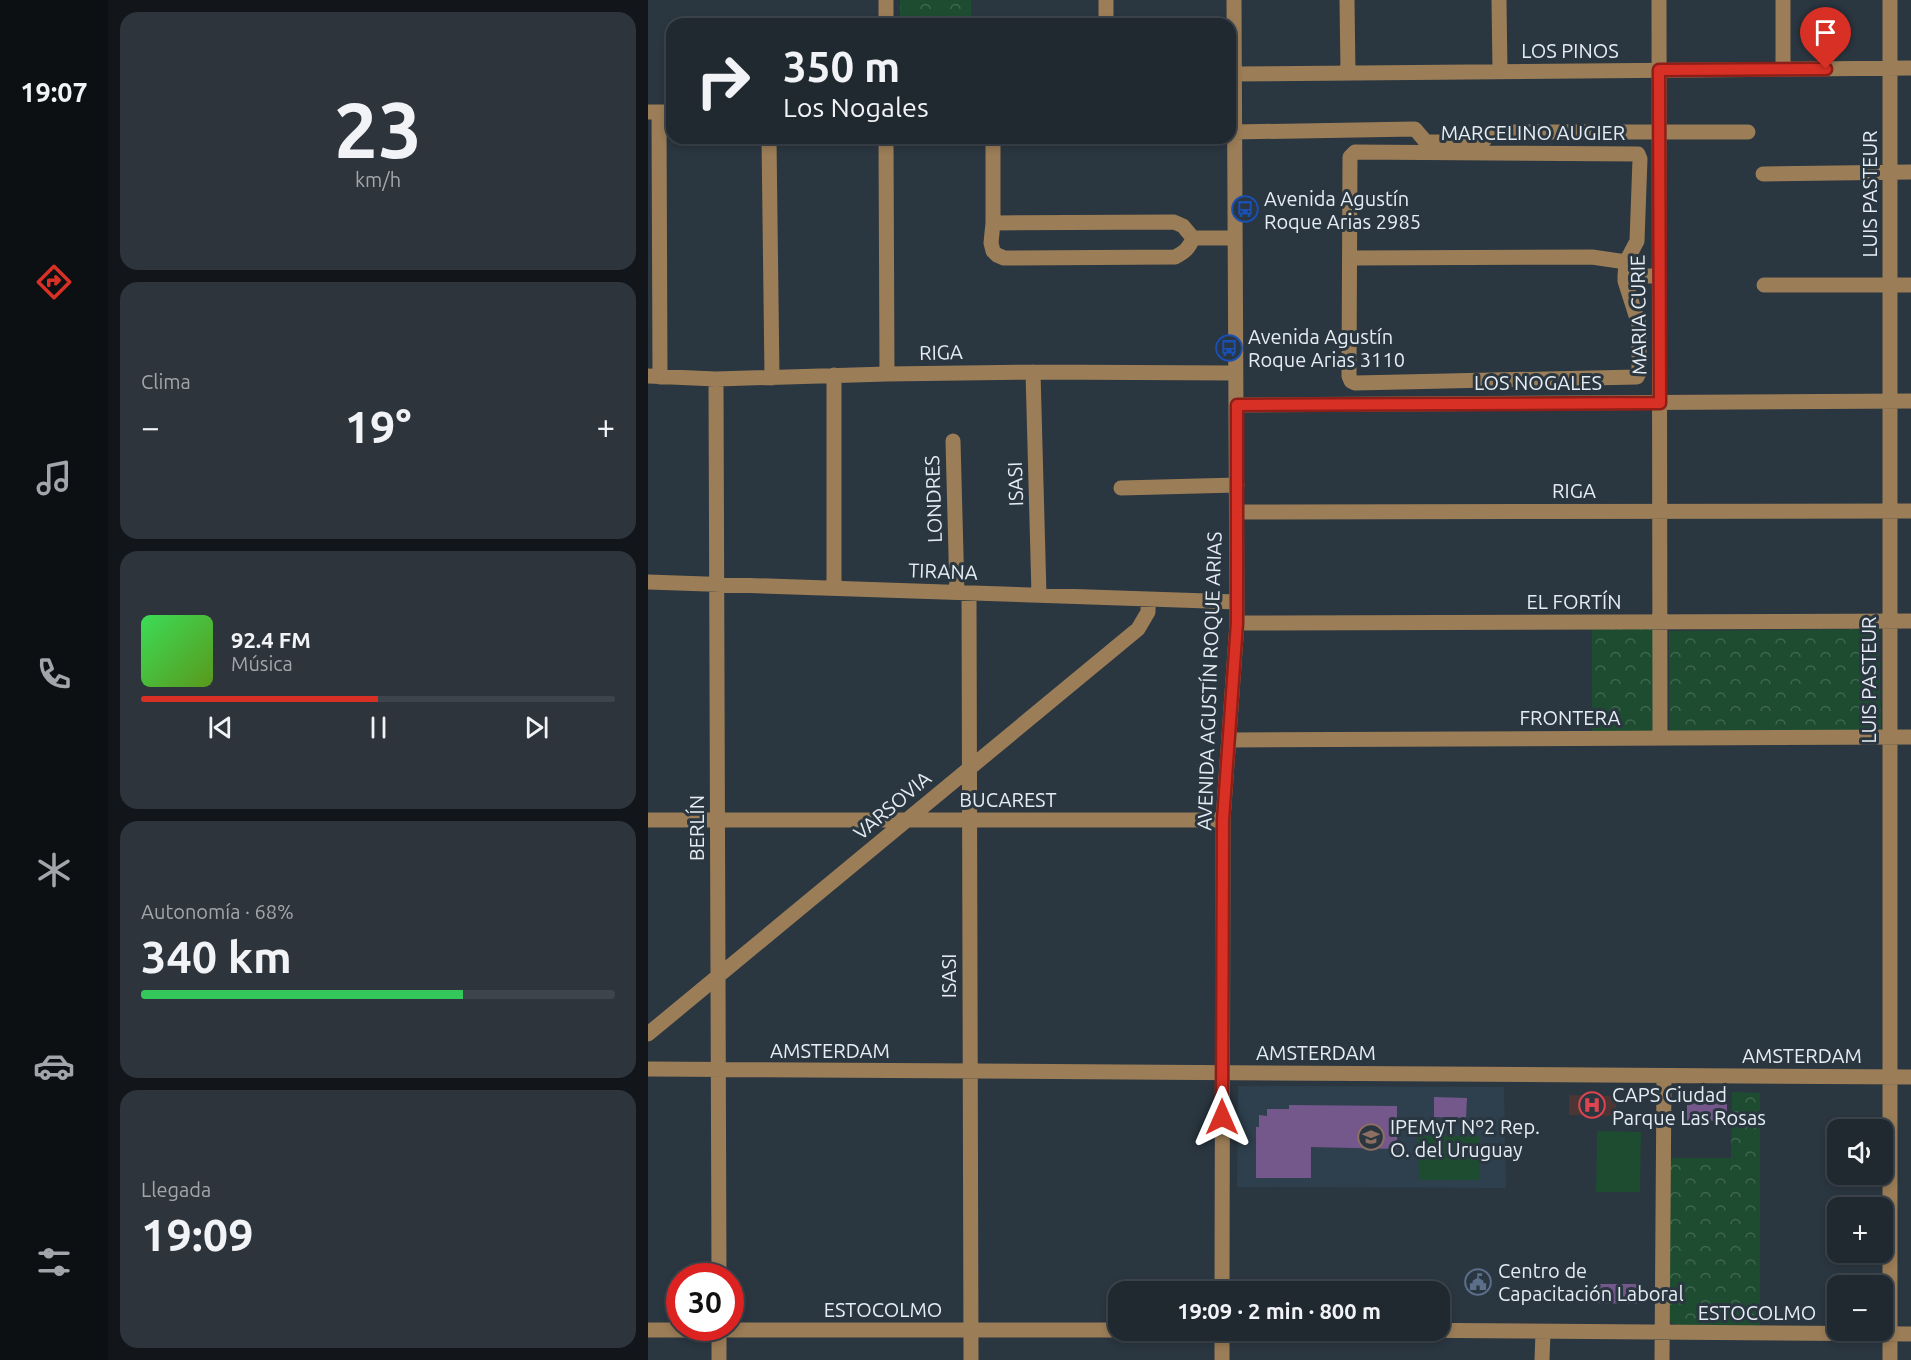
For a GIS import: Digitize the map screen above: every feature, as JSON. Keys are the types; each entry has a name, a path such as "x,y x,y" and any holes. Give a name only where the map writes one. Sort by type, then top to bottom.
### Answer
{"street":[{"path":"886,0 886,18"},
{"path":"1106,0 1106,18"},
{"name":"AVENIDA AGUSTÍN ROQUE ARIAS","path":"1234,0 1234,18"},
{"path":"1347,0 1348,73"},
{"path":"1499,0 1500,72"},
{"name":"MARIA CURIE","path":"1659,0 1660,738"},
{"path":"1783,0 1783,69"},
{"name":"LUIS PASTEUR","path":"1890,0 1891,1275"},
{"name":"LOS PINOS","path":"1236,74 1911,68"},
{"path":"654,376 660,112"},
{"path":"1236,132 1415,129 1426,142 1483,142 1490,132 1748,132"},
{"path":"769,144 772,378"},
{"path":"886,144 887,374"},
{"path":"993,144 991,243 993,251 1005,258 1175,256 1184,253 1193,238"},
{"name":"AVENIDA AGUSTÍN ROQUE ARIAS","path":"1222,1281 1223,820 1237,623 1234,144"},
{"name":"MARCELINO AUGIER","path":"1351,258 1350,157 1352,154 1425,152 1638,154 1640,159 1637,241 1625,269"},
{"path":"1763,174 1911,172"},
{"path":"993,223 1174,222 1183,226 1193,238"},
{"path":"1193,238 1235,238"},
{"path":"1625,269 1624,282 1639,325 1639,373 1637,376 1355,383 1348,376 1351,258 1592,257 1625,269 1659,276"},
{"path":"1764,285 1911,285"},
{"name":"RIGA","path":"654,376 716,379 1033,372 1236,374"},
{"name":"ISASI","path":"1033,372 1039,595"},
{"path":"834,375 834,588"},
{"name":"BERLÍN","path":"716,379 719,1263"},
{"name":"LOS NOGALES","path":"1237,405 1911,401"},
{"name":"LONDRES","path":"953,441 963,593"},
{"path":"1121,488 1237,485"},
{"name":"RIGA","path":"1237,512 1911,511"},
{"name":"TIRANA","path":"648,582 1237,602"},
{"name":"ISASI","path":"963,593 969,768 971,1360"},
{"name":"VARSOVIA","path":"648,1034 1138,629 1148,612 1148,599"},
{"name":"EL FORTÍN","path":"1237,623 1911,621"},
{"name":"FRONTERA","path":"1229,740 1911,737"},
{"name":"BUCAREST","path":"648,820 1223,820"},
{"name":"AMSTERDAM","path":"648,1070 1911,1077"},
{"path":"1662,1360 1664,1076"},
{"name":"ESTOCOLMO","path":"744,1329 1108,1330"},
{"name":"ESTOCOLMO","path":"648,1330 666,1330"},
{"name":"ESTOCOLMO","path":"1450,1331 1827,1333"},
{"path":"1542,1360 1543,1332"},
{"name":"ESTOCOLMO","path":"1893,1334 1911,1334"},
{"path":"719,1341 719,1360"},
{"path":"1222,1341 1222,1360"},
{"name":"LUIS PASTEUR","path":"1890,1360 1891,1341"}],"shaded area":[{"name":"IPEMyT Nº2 Rep. O. del Uruguay","path":"1238,1086 1504,1087 1506,1188 1237,1187"},
{"name":"CAPS Ciudad Parque Las Rosas","path":"1569,1095 1616,1096 1616,1116 1569,1115"}],"green space":[{"path":"900,0 971,0 971,18 900,18"},
{"path":"1592,627 1654,627 1654,734 1592,733"},
{"path":"1879,629 1881,730 1669,731 1669,631"},
{"path":"1732,1092 1760,1093 1760,1326 1679,1326 1670,1322 1667,1314 1668,1158 1731,1158"},
{"path":"1597,1131 1641,1132 1640,1192 1596,1192"},
{"path":"1418,1136 1479,1136 1479,1180 1419,1180"}],"building":[{"path":"1434,1097 1467,1098 1466,1118 1434,1117"},
{"path":"1687,1103 1727,1103 1727,1121 1687,1121"},
{"path":"1289,1105 1397,1106 1397,1149 1311,1147 1311,1178 1256,1178 1256,1127 1259,1127 1259,1115 1267,1116 1267,1109 1289,1109"},
{"path":"1594,1284 1637,1284 1637,1304 1594,1303"}],"place":[{"name":"Avenida Agustín Roque Arias 2985","path":"1245,209"},
{"name":"Avenida Agustín Roque Arias 3110","path":"1229,348"},
{"name":"CAPS Ciudad Parque Las Rosas","path":"1592,1105"},
{"name":"IPEMyT Nº2 Rep. O. del Uruguay","path":"1371,1137"},
{"name":"Centro de Capacitación Laboral","path":"1478,1282"}],"route":[{"path":"1222,1117 1223,820 1237,623 1237,405 1660,403 1659,70 1826,69"}]}
